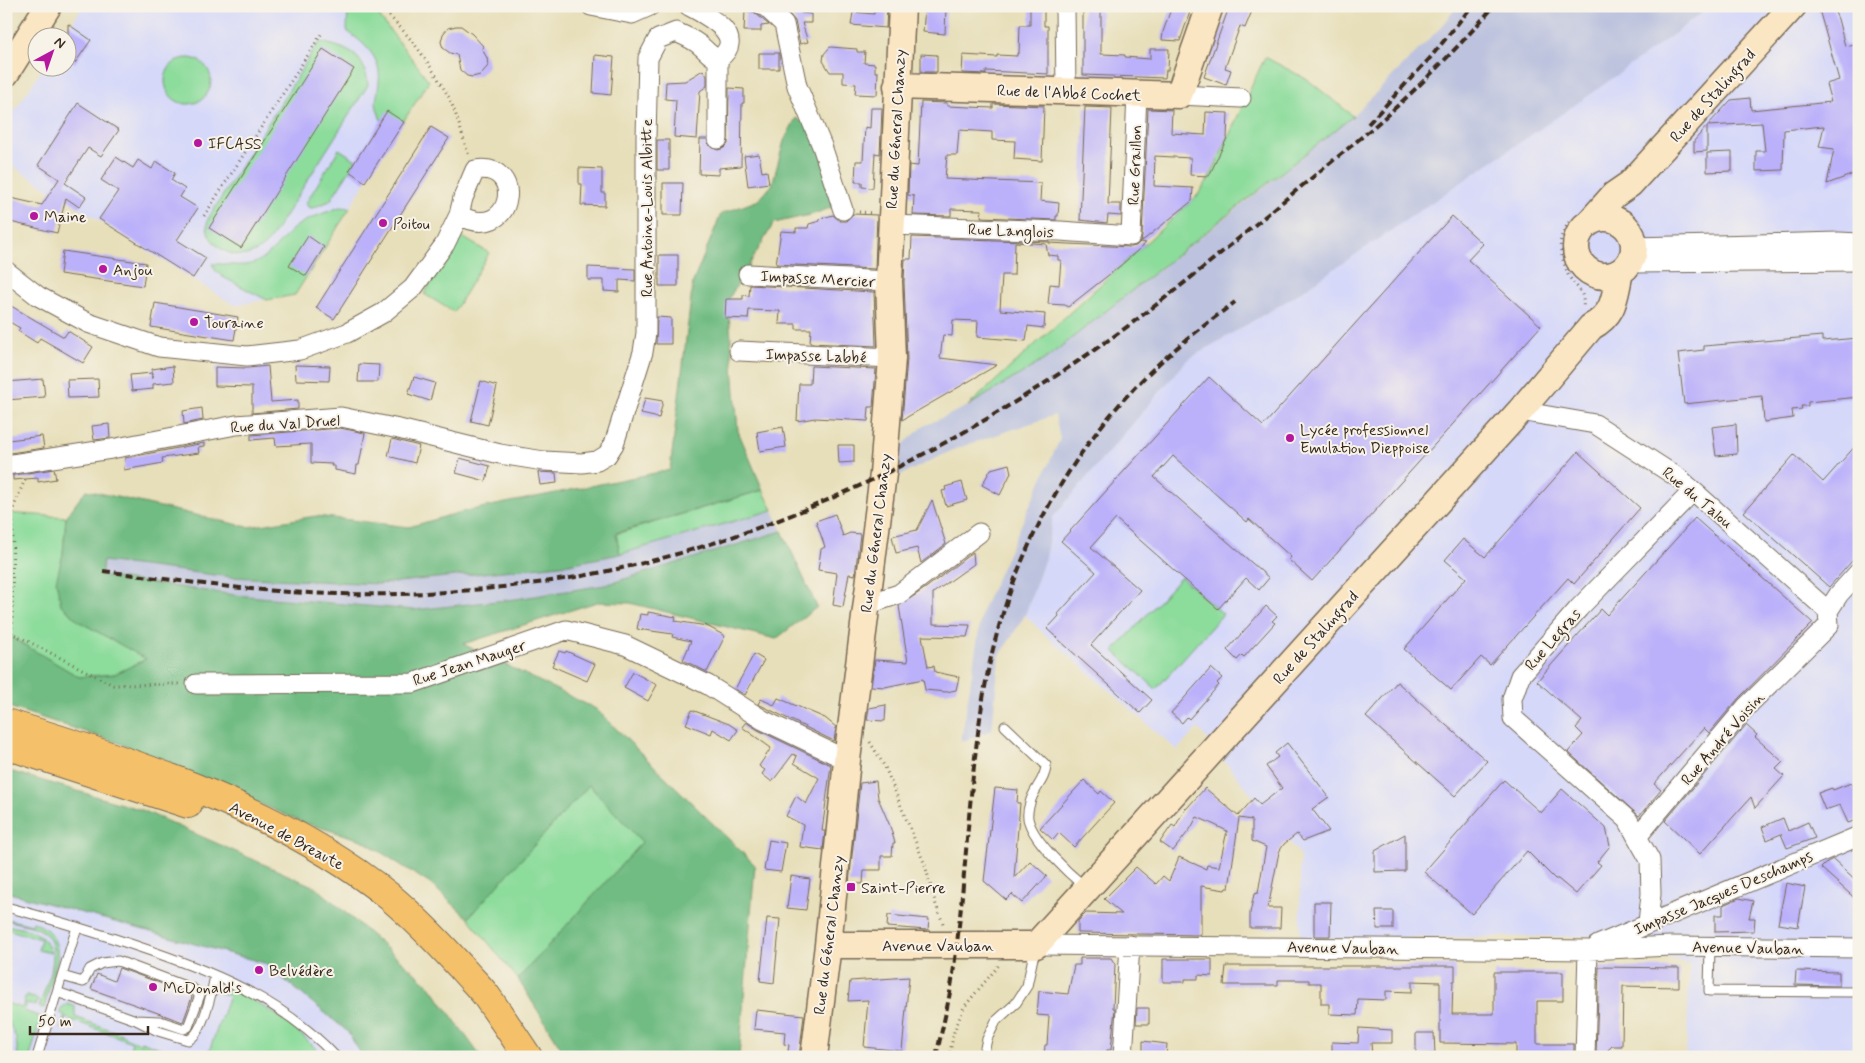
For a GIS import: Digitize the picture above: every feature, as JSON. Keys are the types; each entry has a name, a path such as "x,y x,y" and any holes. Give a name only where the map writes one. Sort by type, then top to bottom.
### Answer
{"main road":[{"name":"Avenue de Breaute","path":"6,723 55,737 148,770 218,798 278,826 342,863 390,898 436,940 484,993 528,1057"},
{"name":"Avenue de Breaute","path":"6,745 91,771 234,820 314,860 377,903 426,946 474,1000 515,1057"}],"street":[{"path":"6,73 48,6"},
{"path":"591,6 632,14 650,6"},
{"path":"689,6 710,18 724,29 729,38 729,47 725,54 718,59 718,139"},
{"path":"763,6 784,24 797,86 822,146 843,210"},
{"name":"Rue du Géneral Chanzy","path":"814,1057 828,945 847,760 883,474 892,358 889,281 902,6"},
{"path":"1066,6 1066,92"},
{"path":"1179,95 1210,6"},
{"name":"Rue de Stalingrad","path":"1581,219 1630,184 1793,6"},
{"name":"Rue Antoine-Louis Albitte","path":"614,444 643,352 646,333 648,58 658,39 676,32 693,40 709,56 718,59"},
{"name":"Rue de l'Abbé Cochet","path":"897,86 1241,98"},
{"name":"Rue Graillon","path":"1131,236 1137,94"},
{"path":"6,271 38,296 88,323 159,347 247,356 300,350 346,334 383,313 413,288 445,244 459,215 463,198 475,170 484,169 497,174 503,180 507,188 508,200 502,213 495,219 486,222 467,220 459,215"},
{"name":"Rue de Stalingrad","path":"1587,319 1602,321 1610,313 1626,251 1630,184"},
{"path":"1626,251 1616,220 1608,218 1581,219 1583,228 1578,236 1576,245 1580,263 1591,272 1605,276 1626,251 1839,242 1859,243"},
{"name":"Rue Langlois","path":"891,220 1131,236"},
{"path":"1626,251 1859,261"},
{"name":"Rue de Stalingrad","path":"1026,945 1087,888 1520,411 1599,304 1591,272"},
{"name":"Impasse Mercier","path":"748,274 889,281"},
{"name":"Impasse Labbé","path":"739,351 892,358"},
{"name":"Rue du Talou","path":"1520,411 1595,424 1680,479 1828,611"},
{"name":"Rue du Val Druel","path":"6,465 236,425 342,417 500,454 544,461 582,463 597,461 607,456 614,444"},
{"name":"Rue Legras","path":"1637,837 1628,820 1513,718 1512,699 1520,676 1579,608 1693,491"},
{"path":"866,605 899,594 979,534"},
{"name":"Rue André Voisin","path":"1637,837 1746,706 1829,625 1828,611 1839,594 1859,572"},
{"name":"Rue Jean Mauger","path":"196,684 413,683 566,630 625,645 708,685 764,720 847,760"},
{"name":"Impasse Jacques Deschamps","path":"1588,950 1648,923 1859,836"},
{"path":"1637,837 1650,860 1651,894 1648,923"},
{"name":"Avenue Vauban","path":"828,945 1130,945 1588,950 1710,946 1859,948"},
{"path":"1123,1057 1130,945"},
{"path":"1585,1057 1588,950"}],"lane":[{"path":"1005,726 1046,765 1044,779 1036,788 1030,802 1028,820 1034,833 1067,870 1087,888"},
{"path":"6,907 139,947 215,976 285,1012 305,1026 336,1057"},
{"path":"38,1057 77,927"},
{"path":"983,1057 987,1039 996,1021 1016,1003 1027,986 1026,945"},
{"path":"1710,946 1709,991 1859,992"},
{"path":"62,976 83,982 90,969 102,963 118,961 193,989 200,995 188,1027 184,1029 160,1021 136,1020"},
{"path":"57,992 136,1020 158,1031 188,1040 193,1038 200,1027 215,976"}],"path":[{"path":"378,6 393,18 427,62 447,95 475,170"},
{"path":"204,216 322,32"},
{"path":"843,210 891,220"},
{"path":"1581,219 1562,235 1559,248 1569,276 1584,298 1587,319"},
{"path":"12,633 13,509 32,460"},
{"path":"6,630 114,685 196,684"},
{"path":"851,728 865,735 885,767 924,865 936,905 952,945"},
{"path":"949,1057 954,1032 964,1007 974,993 1026,945"}],"shaded area":[{"name":"IFCASS","path":"83,6 372,7 429,81 295,295 234,305 6,162 6,124 36,78 78,78 78,28 69,28"},
{"path":"1457,6 1710,6 1588,96 1290,299 1187,360 1053,517 1045,558 1025,615 999,657 992,730 961,742 982,611 1060,439 1055,415 955,449 897,477 898,449 924,426 968,406 1044,360 1251,198 1353,116 1444,24"},
{"path":"1710,6 1859,6 1859,1057 1686,1057 1690,964 1590,936 1300,939 1300,855 1198,728 1177,750 1043,633 1025,615 1045,558 1053,517 1187,360 1290,299 1674,34"},
{"path":"773,510 782,531 606,585 516,599 414,610 235,595 101,576 103,561 231,577 379,584 569,564 620,554"},
{"path":"6,892 264,963 347,1031 363,1057 6,1057"}],"green space":[{"path":"348,6 372,7 429,81 403,122 381,120 376,104 379,82 378,66 371,52 347,31"},
{"path":"321,42 340,47 354,55 363,66 368,85 269,241 253,253 246,255 231,254 212,240 207,227 208,219 317,45"},
{"path":"1265,57 1308,80 1353,116 1044,360 968,406 1197,196 1210,177"},
{"path":"188,58 201,62 207,68 211,81 207,94 201,100 188,104 175,100 169,94 165,81 169,68 175,62"},
{"path":"796,118 827,138 843,203 814,214 774,223 728,300 738,431 763,490 616,533 620,554 569,564 379,584 231,577 103,561 101,576 235,595 414,610 516,599 605,585 782,531 817,607 776,639 630,603 597,602 463,644 596,709 755,865 739,1057 564,1057 561,1048 518,979 642,842 589,785 468,918 432,885 362,840 302,822 119,743 6,706 6,634 79,677 115,674 146,659 80,622 61,605 56,581 63,554 66,517 86,490 248,527 316,516 409,527 461,512 670,470 693,282 721,214 759,200 772,185 784,141"},
{"path":"339,149 356,160 330,201 312,208 308,207 306,203"},
{"path":"340,207 350,208 295,295 267,300 223,277 212,264 244,265 254,263 266,257 299,224"},
{"path":"459,235 489,253 454,312 424,294"},
{"path":"763,490 773,510 620,554 616,534"},
{"path":"6,513 66,517 63,554 57,581 61,605 80,622 147,659 115,674 79,677 6,634"},
{"path":"1181,577 1223,614 1156,689 1114,651"},
{"path":"6,770 142,810 317,888 430,986 481,1057 363,1057 347,1031 264,963 6,892"},
{"path":"589,785 642,842 518,979 468,918"},
{"path":"6,919 32,925 33,922 45,928 55,941 57,960 44,1008 39,1007 52,965 52,944 39,929"},
{"path":"6,925 28,930 39,935 48,945 51,953 38,950 41,939 6,929"},
{"path":"221,987 250,999 277,1015 302,1035 324,1057 207,1057 229,996 218,992"},
{"path":"26,996 38,999 36,1006 26,1003 24,1011 41,1017 30,1057 18,1057 16,1038 6,1017 6,1003 22,1008"},
{"path":"67,1004 75,1006 75,1017 140,1043 141,1041 184,1057 172,1057 140,1045 136,1056 129,1053 132,1042 66,1018 62,1029 65,1015 60,1013 61,1008"}],"building":[{"path":"782,6 802,6 801,13 811,14 811,23 802,23 808,42 800,44 795,21"},
{"path":"878,6 887,6 886,28 851,25 853,12 874,14 874,11 878,11"},
{"path":"925,6 946,6 945,34 923,32"},
{"path":"1030,6 1044,6 1044,26 1048,26 1048,74 986,71 986,74 962,73 963,55 1017,56 1017,53 1019,53 1020,25 1030,25"},
{"path":"1083,6 1101,6 1101,54 1150,59 1150,49 1169,49 1168,70 1166,70 1165,78 1083,75"},
{"path":"1172,6 1192,6 1180,41 1162,40"},
{"path":"1225,6 1254,6 1245,28 1240,26 1225,68 1231,70 1226,85 1204,77 1228,10 1224,9"},
{"path":"1818,6 1832,6 1838,19 1845,46 1859,43 1859,172 1827,184 1834,149 1819,147 1824,126 1784,130 1783,170 1756,171 1756,151 1765,151 1762,123 1707,126 1731,100 1750,98 1751,110 1831,102 1826,84 1839,80"},
{"path":"745,11 754,12 769,25 761,26 761,31 744,31"},
{"path":"461,26 472,34 483,46 482,49 487,58 488,66 480,75 467,76 460,70 457,55 443,48 441,42 443,34 448,28"},
{"path":"78,31 91,40 78,59"},
{"path":"830,47 857,49 857,52 865,52 864,63 875,64 875,72 878,72 877,95 855,94 856,84 843,83 843,72 830,72 823,61 824,54"},
{"path":"323,49 354,69 241,248 209,228"},
{"path":"759,53 779,53 779,69 759,69"},
{"path":"921,54 937,55 937,72 921,72"},
{"path":"595,55 614,57 611,95 593,93"},
{"path":"703,70 707,76 707,86 700,91 697,139 674,137 676,100 665,99 666,82 685,81"},
{"path":"729,88 744,89 741,166 719,168 719,175 699,174 700,139 707,139 709,145 718,150 728,144"},
{"path":"921,102 947,103 947,106 993,108 993,104 1044,106 1042,161 1014,159 1015,141 992,140 992,132 959,130 957,155 947,155 945,179 1041,183 1040,201 1059,203 1056,220 981,217 982,210 951,209 951,216 913,215 914,196 908,195 909,165 918,166"},
{"path":"78,103 119,130 101,156 88,148 65,183 86,197 79,207 66,198 57,233 6,221 6,197 42,205 59,179 38,165"},
{"path":"1085,107 1112,108 1108,204 1121,204 1121,216 1108,215 1107,223 1080,220"},
{"path":"871,108 882,108 880,154 875,153 873,188 862,187 862,182 855,182 856,161 863,161 865,127 870,128"},
{"path":"1148,109 1172,110 1171,133 1205,135 1206,112 1228,113 1227,138 1209,176 1190,175 1191,158 1155,156 1154,186 1193,188 1192,201 1141,242 1142,236"},
{"path":"387,111 404,122 365,182 349,171"},
{"path":"1707,126 1707,151 1694,152 1694,141"},
{"name":"Poitou","path":"431,127 449,138 334,319 316,308"},
{"path":"657,140 669,140 669,170 657,170"},
{"path":"1732,152 1732,171 1707,172 1707,153"},
{"path":"759,154 762,172 767,171 769,183 748,186 744,156"},
{"path":"116,157 133,168 138,160 152,169 156,161 175,173 171,180 185,189 180,197 198,208 177,240 206,258 193,278 99,219 118,191 101,180"},
{"path":"579,168 602,169 602,193 605,193 605,206 581,205 582,184 579,184"},
{"path":"663,183 683,183 682,215 663,215"},
{"path":"853,214 877,215 875,269 776,264 781,231 796,232 796,228 808,228 809,224 833,215 840,221 846,221"},
{"path":"1452,216 1483,244 1468,260 1541,326 1312,581 1289,560 1291,557 1249,519 1247,522 1173,456 1154,477 1269,578 1259,590 1246,578 1218,609 1116,519 1091,547 1140,590 1091,645 1152,700 1140,713 1047,629 1096,572 1061,541 1209,377 1263,426"},
{"path":"308,236 324,247 306,276 289,266"},
{"path":"912,237 1130,247 1136,246 1140,242 1146,243 1068,307 1065,305 1048,304 1050,284 1059,285 1061,260 1058,260 1058,256 1048,255 1046,244 1015,242 1014,275 1002,275 1000,310 1045,314 1044,328 1028,326 1026,341 977,337 978,321 953,320 952,336 943,335 940,358 997,365 902,420 907,359 905,259 911,259"},
{"name":"Anjou","path":"63,251 146,263 143,286 60,274"},
{"path":"659,255 678,255 678,286 659,286"},
{"path":"588,267 635,269 635,281 619,280 619,292 604,291 604,280 588,280"},
{"path":"750,285 874,292 876,346 810,343 811,329 796,329 796,324 779,324 780,311 749,310 748,319 725,318 726,299 743,299 743,295 749,296"},
{"path":"6,303 64,337 68,331 93,347 83,363 40,338 37,343 18,331 20,328 6,320"},
{"name":"Touraine","path":"155,303 238,317 234,340 151,327"},
{"path":"657,317 671,318 671,344 656,344"},
{"path":"1822,336 1822,341 1859,338 1859,397 1808,402 1808,406 1801,406 1802,409 1792,410 1793,418 1764,422 1762,396 1684,404 1678,353 1704,350 1704,346"},
{"path":"359,364 379,365 378,382 358,382"},
{"path":"295,365 330,366 329,381 296,380"},
{"path":"173,366 174,382 153,384 153,389 132,391 130,375 152,373 152,369"},
{"path":"268,366 271,402 298,400 298,409 252,413 252,387 215,386 215,367 248,368"},
{"path":"811,366 876,369 873,407 869,407 868,421 815,418 797,421 799,384 810,384"},
{"path":"414,377 435,383 430,401 408,394"},
{"path":"43,379 45,397 6,400 6,382"},
{"path":"98,379 99,397 68,398 67,380"},
{"path":"481,381 497,386 488,425 471,421"},
{"path":"645,398 663,401 659,418 641,414"},
{"path":"202,408 203,420 184,424 183,411"},
{"path":"109,424 110,438 94,440 92,426"},
{"path":"1736,424 1737,454 1716,456 1712,427"},
{"path":"783,427 786,447 760,451 757,432"},
{"path":"340,428 365,433 356,474 335,470 335,466 331,466 332,464 311,463 311,444 276,446 275,438 251,440 251,435"},
{"path":"42,436 44,448 10,453 8,440"},
{"path":"392,439 419,446 415,463 388,456"},
{"path":"1859,442 1859,553 1829,587 1744,512 1794,455 1823,482"},
{"path":"204,443 204,446 198,447 199,453 162,458 163,463 124,470 125,458"},
{"path":"838,445 854,445 854,462 839,463"},
{"path":"1578,452 1640,508 1574,584 1568,578 1490,665 1481,657 1451,690 1404,649 1466,578 1445,560 1463,539 1485,557"},
{"path":"460,458 490,466 486,481 456,473"},
{"path":"1009,464 1011,473 1000,495 982,485 991,469"},
{"path":"54,469 56,479 38,482 38,478 13,480 13,475"},
{"path":"538,472 556,473 557,483 540,485"},
{"path":"962,482 967,500 946,506 942,491 946,490 945,487"},
{"path":"932,500 946,544 921,563 917,548 896,553 892,536 917,530"},
{"path":"835,514 843,536 850,533 860,534 855,575 849,574 843,607 833,605 837,573 818,570 821,549 825,547 816,521"},
{"path":"1695,518 1813,623 1738,699 1709,733 1704,728 1654,784 1661,790 1639,816 1568,752 1583,735 1576,728 1582,721 1537,681 1601,609 1607,615"},
{"path":"973,552 974,564 933,593 933,624 970,625 967,637 922,636 928,667 934,666 935,672 959,677 956,690 946,692 925,690 923,679 885,687 871,686 875,660 908,662 899,606"},
{"path":"1266,606 1277,616 1272,621 1275,623 1244,657 1242,655 1237,660 1227,650"},
{"path":"648,612 676,617 675,621 707,626 725,636 707,672 683,660 691,641 672,637 673,634 637,629 640,614 648,615"},
{"path":"559,651 565,653 566,651 595,664 587,681 552,666"},
{"path":"754,654 764,660 745,695 735,689"},
{"path":"1211,668 1222,678 1217,683 1219,685 1189,719 1187,717 1182,723 1171,713"},
{"path":"633,672 657,685 648,701 624,688"},
{"path":"1397,682 1487,761 1455,796 1366,717"},
{"path":"778,698 825,718 836,727 834,741 758,704 761,699 774,705"},
{"path":"886,705 885,721 867,720 869,708"},
{"path":"692,710 729,724 738,730 731,740 713,729 711,734 686,724"},
{"path":"746,722 758,730 831,765 822,831 825,831 823,850 800,847 803,825 786,816 796,796 806,804 819,778 794,763 797,756 793,754 772,782 762,774 765,770 759,766 771,748 742,727"},
{"path":"1746,725 1757,735 1755,737 1783,762 1776,769 1784,776 1755,808 1751,797 1700,854 1665,821"},
{"path":"1287,743 1329,797 1312,809 1329,831 1303,841 1297,834 1284,844 1279,852 1268,908 1281,908 1280,928 1250,928 1250,913 1254,894 1258,893 1266,847 1252,841 1252,820 1239,818 1229,888 1225,890 1201,886 1201,935 1078,933 1078,921 1086,913 1122,914 1104,899 1136,867 1156,884 1163,876 1169,881 1179,857 1206,869 1207,865 1219,867 1227,831 1197,817 1173,851 1160,842 1172,825 1175,827 1186,807 1205,788 1238,816 1254,798 1260,805 1282,788 1266,766 1278,757 1275,753"},
{"path":"1084,780 1099,794 1101,791 1114,803 1074,847 1059,833 1053,840 1040,828"},
{"path":"1504,780 1541,813 1562,789 1606,828 1610,846 1597,862 1601,865 1576,894 1558,879 1555,879 1527,851 1472,914 1424,872"},
{"path":"876,781 878,798 895,843 893,843 892,856 881,856 881,870 864,870 863,884 849,883 860,783"},
{"path":"1851,783 1859,800 1859,819 1848,823 1840,805 1825,810 1818,793"},
{"path":"995,788 1018,790 1017,803 1020,803 1014,878 1030,861 1047,876 1022,903 1012,894 1006,900 984,881"},
{"path":"1783,818 1788,831 1808,822 1815,838 1787,848 1781,834 1767,840 1762,827"},
{"path":"1405,834 1405,871 1375,872 1375,851"},
{"path":"769,840 786,843 781,872 764,870"},
{"path":"1833,859 1859,883 1859,902 1821,868"},
{"path":"791,876 810,879 806,910 787,908"},
{"path":"1786,883 1805,887 1798,927 1778,924"},
{"path":"1739,898 1753,901 1749,918 1755,918 1754,931 1715,932 1715,915 1723,915 1723,905"},
{"path":"1314,902 1331,902 1330,936 1314,936"},
{"path":"1376,911 1393,911 1393,929 1377,929"},
{"path":"888,915 929,919 928,930 887,927"},
{"path":"767,918 780,919 774,983 760,981"},
{"path":"1080,958 1111,958 1115,964 1113,1008 1115,1008 1111,1050 1107,1050 1106,1057 1044,1057 1045,1045 1047,1045 1049,1016 1037,1015 1039,991 1068,994 1074,965 1080,965"},
{"path":"1163,959 1212,959 1212,976 1198,975 1198,979 1185,979 1185,982 1163,982"},
{"path":"1226,966 1455,966 1452,1014 1494,1014 1494,972 1563,972 1563,1001 1537,1001 1537,1044 1574,1044 1574,1057 1516,1057 1516,1044 1440,1043 1440,982 1412,981 1412,992 1386,991 1386,1000 1358,999 1357,1015 1329,1014 1329,1004 1321,1004 1321,983 1309,983 1309,980 1278,980 1278,985 1224,985"},
{"path":"1599,967 1679,968 1679,987 1623,986 1622,1046 1612,1046 1604,1054 1596,1054"},
{"path":"119,968 190,994 192,997 183,1022 91,989 97,974 114,981"},
{"path":"1796,971 1839,972 1839,986 1795,985"},
{"path":"909,977 902,1051 864,1047 868,1000 848,1001 850,981"},
{"path":"1137,1008 1149,1008 1149,1024 1136,1024"},
{"path":"756,1010 804,1015 799,1057 787,1057 789,1045 784,1044 785,1032 754,1029"},
{"path":"1359,1028 1392,1030 1392,1043 1371,1043 1372,1057 1332,1057 1332,1042 1358,1043"},
{"path":"1416,1033 1434,1033 1435,1054 1416,1054"},
{"path":"1143,1041 1167,1044 1166,1057 1143,1057"}],"railway":[{"path":"1368,124 1430,58 1472,6"},
{"path":"103,571 233,587 306,593 398,594 459,591 520,585 598,573 674,555 750,531 824,502 897,468 967,430 1035,389 1146,313 1381,121 1434,71 1494,6"},
{"path":"936,1057 953,974 983,699 992,653 1004,608 1020,565 1040,522 1063,482 1089,443 1118,406 1171,353 1235,302"}],"place":[{"name":"IFCASS","path":"198,143"},
{"name":"Maine","path":"34,216"},
{"name":"Poitou","path":"383,223"},
{"name":"Anjou","path":"103,269"},
{"name":"Touraine","path":"194,322"},
{"name":"Lycée professionnel Emulation Dieppoise","path":"1290,438"},
{"name":"Saint-Pierre","path":"851,887"},
{"name":"Belvédère","path":"259,970"},
{"name":"McDonald's","path":"153,987"}]}
